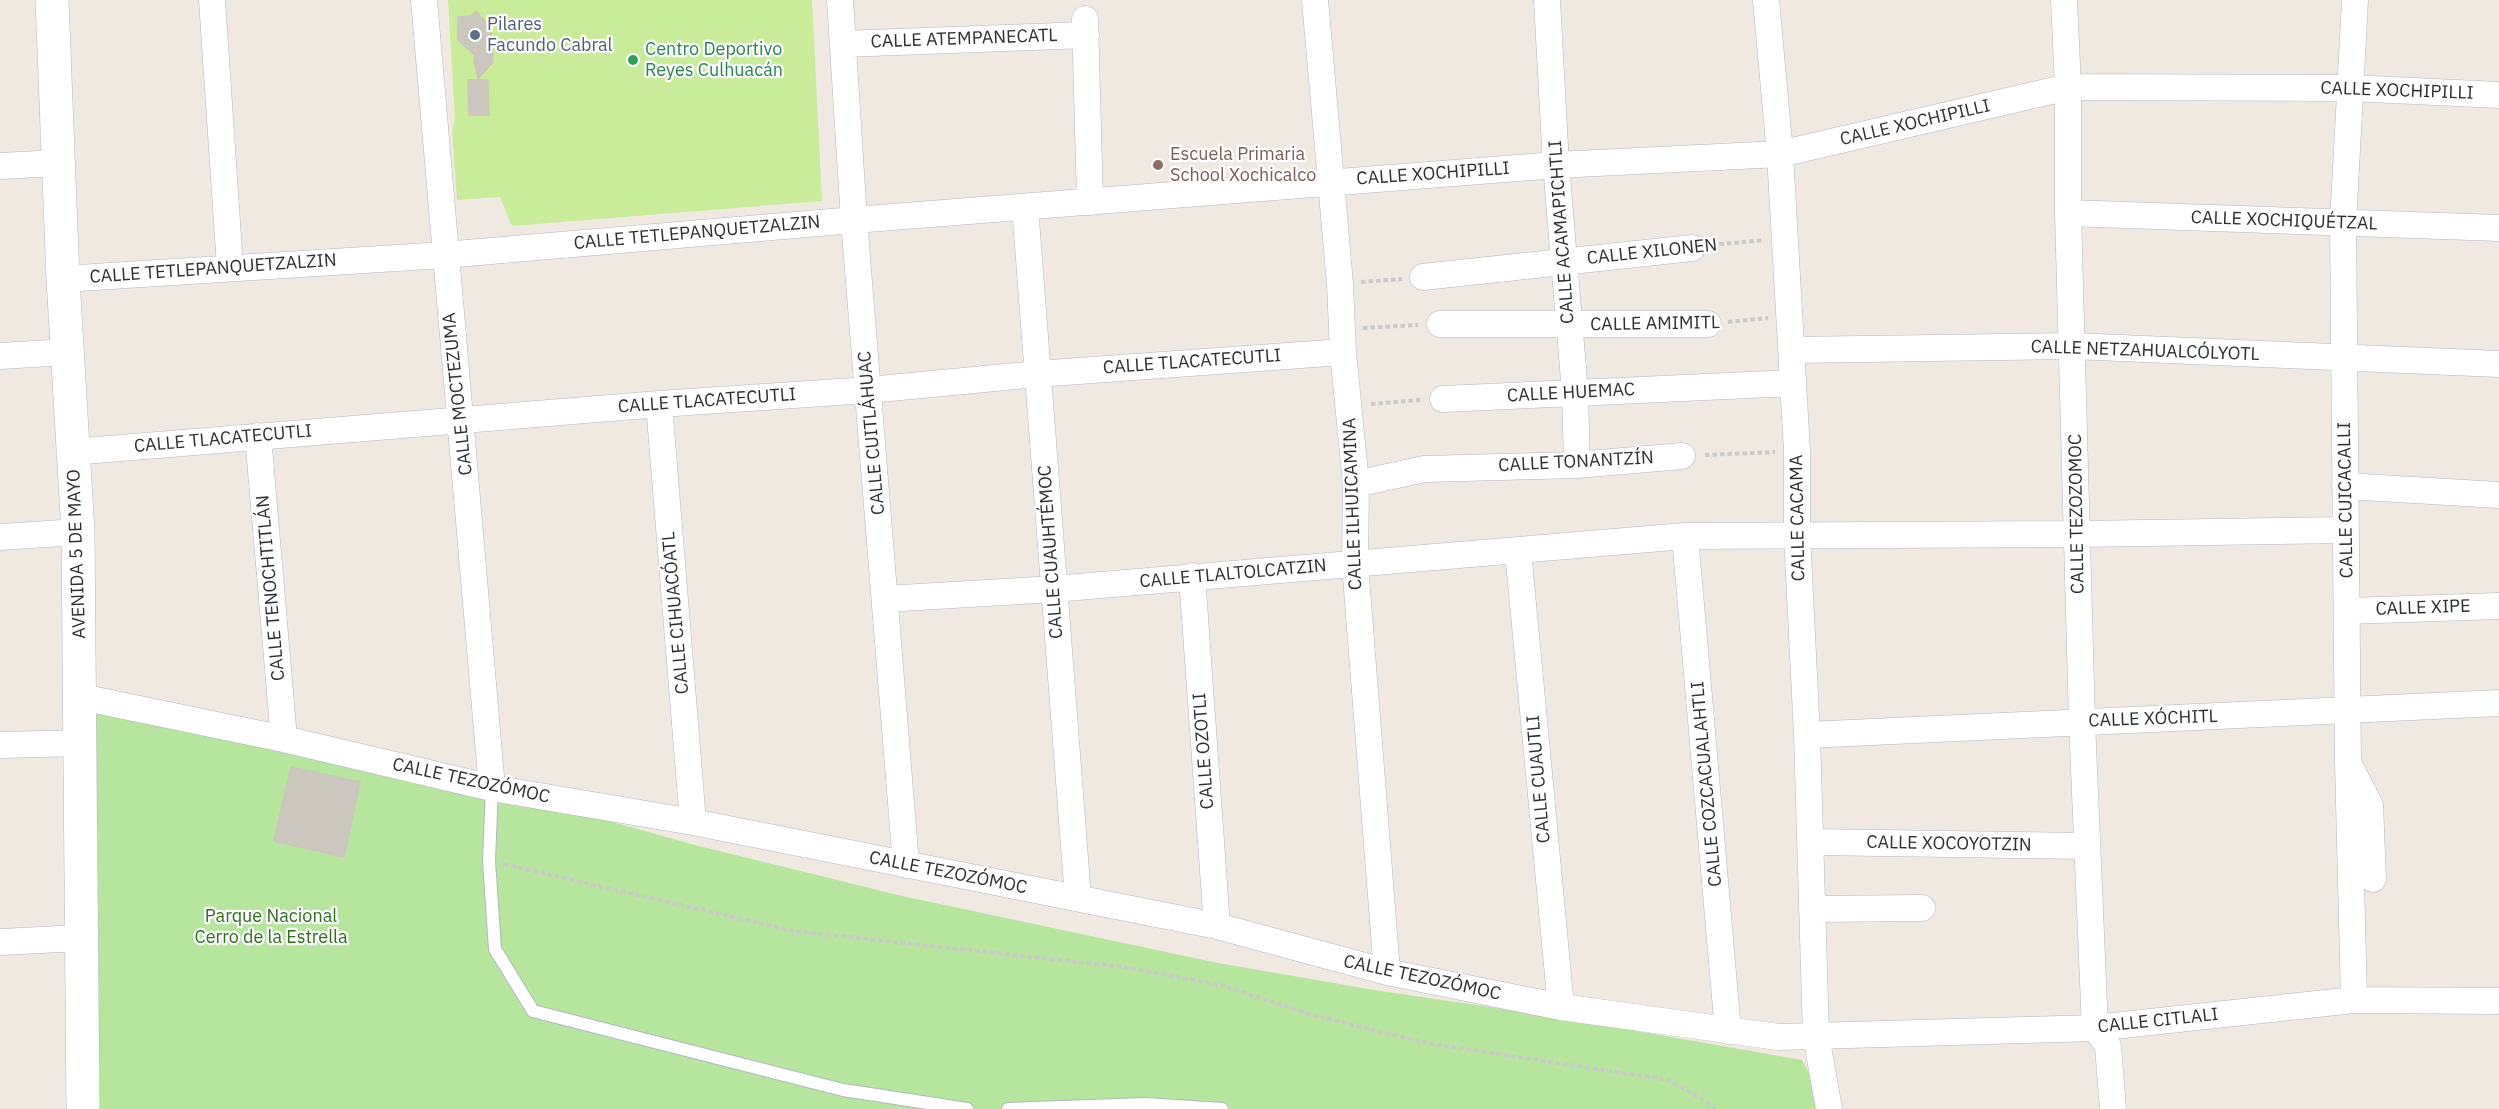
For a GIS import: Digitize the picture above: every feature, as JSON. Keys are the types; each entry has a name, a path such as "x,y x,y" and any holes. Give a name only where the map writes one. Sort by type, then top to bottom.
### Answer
{"street":[{"name":"AVENIDA 5 DE MAYO","path":"52,0 63,279 78,532 83,1109"},
{"path":"212,0 230,267"},
{"name":"CALLE MOCTEZUMA","path":"424,0 444,255 461,420 492,788"},
{"name":"CALLE CUITLÁHUAC","path":"840,0 854,220 906,865"},
{"name":"CALLE ILHUICAMINA","path":"1315,0 1356,484 1355,564 1387,972"},
{"name":"CALLE ACAMAPICHTLI","path":"1547,0 1556,165 1575,393 1577,465"},
{"name":"CALLE CACAMA","path":"1766,0 1786,237 1797,451 1797,534 1808,735 1816,1036 1829,1109"},
{"name":"CALLE TEZOZOMOC","path":"2064,0 2068,87 2068,213 2082,722 2095,1028"},
{"name":"CALLE CUICACALLI","path":"2354,1000 2348,762 2343,224 2355,0"},
{"name":"CALLE ATEMPANECATL","path":"843,44 1085,27 1090,202"},
{"name":"CALLE XOCHIPILLI","path":"1331,181 1556,165 1780,154 2068,87 2350,88 2499,95"},
{"path":"0,166 59,163"},
{"name":"CALLE TETLEPANQUETZALZIN","path":"63,279 444,255 1331,181"},
{"name":"CALLE CUAUHTÉMOC","path":"1025,207 1078,898"},
{"name":"CALLE XOCHIQUÉTZAL","path":"2068,213 2499,228"},
{"name":"CALLE XILONEN","path":"1423,277 1692,248"},
{"name":"CALLE AMIMITL","path":"1440,324 1569,326 1708,324"},
{"name":"CALLE TLACATECUTLI","path":"72,452 659,404 869,390 1342,340"},
{"name":"CALLE NETZAHUALCÓLYOTL","path":"1792,350 2073,346 2499,364"},
{"path":"0,356 67,352"},
{"name":"CALLE HUEMAC","path":"1443,399 1793,383"},
{"name":"CALLE CIHUACÓATL","path":"659,404 693,822"},
{"name":"CALLE TENOCHTITLÁN","path":"258,436 284,739"},
{"name":"CALLE TONANTZÍN","path":"1356,484 1424,470 1577,465 1682,456"},
{"path":"2345,486 2499,495"},
{"path":"1797,534 2078,534 2346,530"},
{"path":"0,537 78,532"},
{"name":"CALLE TLALTOLCATZIN","path":"885,599 1054,589 1685,537 1797,534"},
{"name":"CALLE COZCACUALAHTLI","path":"1685,537 1728,1031"},
{"name":"CALLE CUAUTLI","path":"1518,551 1561,1007"},
{"name":"CALLE OZOTLI","path":"1192,576 1217,926"},
{"name":"CALLE XIPE","path":"2348,611 2499,606"},
{"name":"CALLE TEZOZÓMOC","path":"81,697 284,739 492,788 693,822 1217,926 1387,972 1561,1007 1778,1037 1816,1036"},
{"name":"CALLE XÓCHITL","path":"1808,735 2499,703"},
{"path":"0,745 81,743"},
{"path":"2348,762 2370,805 2373,879"},
{"name":"CALLE XOCOYOTZIN","path":"1811,842 2086,846"},
{"path":"1812,909 1922,908"},
{"path":"0,942 81,938"},
{"name":"CALLE CITLALI","path":"1816,1036 2095,1028 2354,1000 2499,1000"},
{"path":"2095,1028 2108,1046 2113,1109"}],"lane":[{"path":"492,788 489,861 495,949 533,1011 843,1090 967,1109"},
{"path":"1008,1109 1145,1104 1222,1109"}],"path":[{"name":"CALLE XILONEN","path":"1692,248 1786,237"},
{"path":"1340,284 1423,277"},
{"name":"CALLE AMIMITL","path":"1708,324 1790,315"},
{"path":"1342,340 1440,324"},
{"path":"1349,406 1443,399"},
{"path":"1682,456 1797,451"},
{"path":"489,861 793,931 1124,967 1220,985 1306,1013 1426,1043 1669,1080 1714,1109"}],"green space":[{"name":"Centro Deportivo Reyes Culhuacán","path":"448,0 812,0 822,201 512,226 500,197 457,200 452,129 455,119"},
{"name":"Parque Nacional Cerro de la Estrella","path":"85,703 492,788 691,844 902,896 1218,963 1380,991 1546,1015 1802,1060 1820,1093 1821,1109 93,1109"}],"building":[{"name":"Pilares Facundo Cabral","path":"476,11 491,29 493,62 478,79 474,62 475,55 458,40 458,17 471,16"},
{"path":"468,80 488,80 489,115 469,115"},
{"path":"291,767 360,782 344,857 274,841"}],"place":[{"name":"Pilares Facundo Cabral","path":"475,35"},
{"name":"Centro Deportivo Reyes Culhuacán","path":"633,60"},
{"name":"Escuela Primaria School Xochicalco","path":"1158,165"}]}
